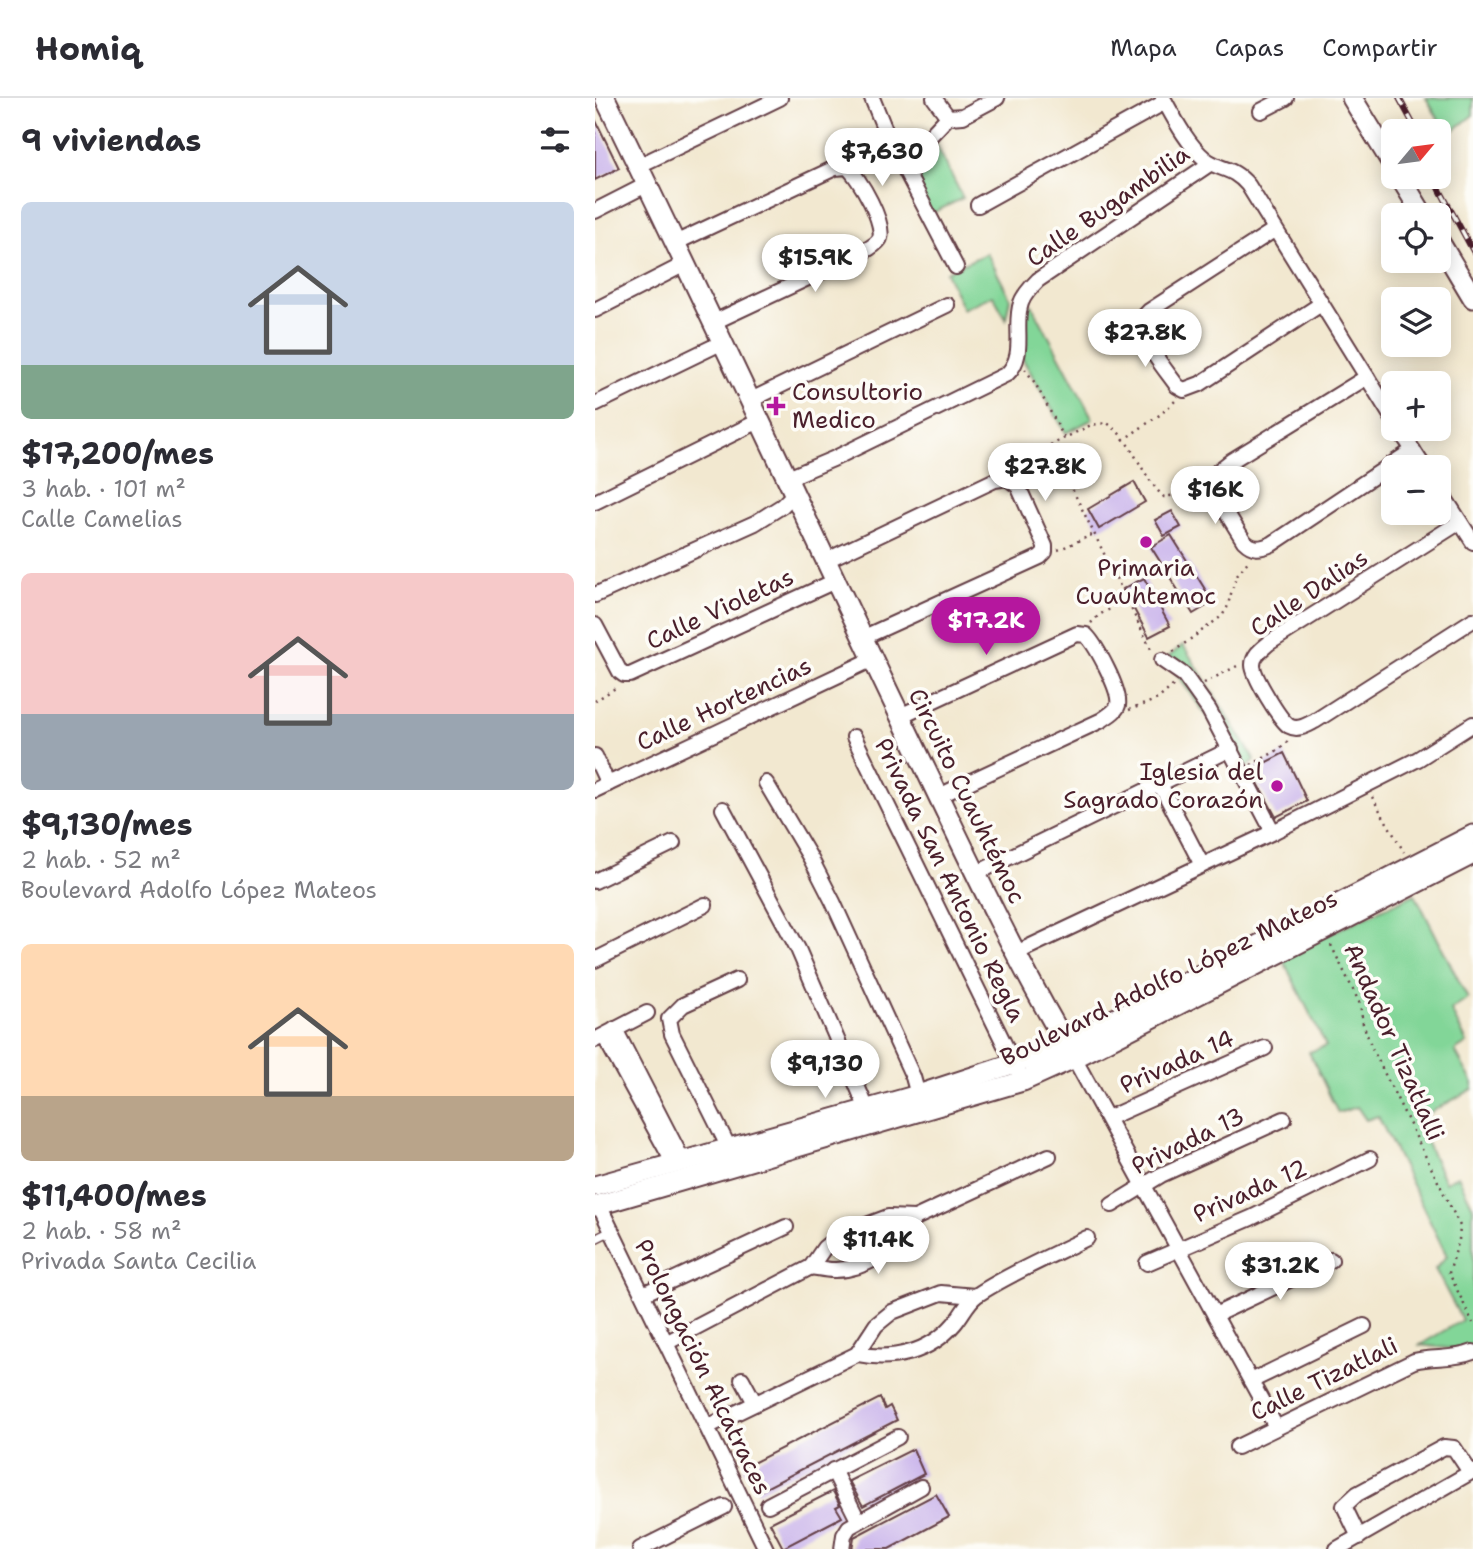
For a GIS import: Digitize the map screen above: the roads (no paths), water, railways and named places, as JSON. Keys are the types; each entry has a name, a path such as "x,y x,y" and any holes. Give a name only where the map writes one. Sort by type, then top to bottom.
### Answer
{"street":[{"name":"Circuito Cuauhtémoc","path":"605,98 900,716 1016,953 1070,1052"},
{"path":"638,166 779,98"},
{"path":"872,98 896,152 956,267"},
{"path":"934,98 948,117"},
{"path":"896,152 931,135 948,117 963,116 997,98"},
{"path":"1261,111 1286,98"},
{"path":"1352,98 1381,145"},
{"path":"978,205 1164,100 1197,151 1211,163 1223,166 1241,177 1381,400"},
{"name":"Calle Bugambilia","path":"792,485 833,459 1001,378 1013,369 1017,357 1021,303 1038,280 1211,163"},
{"path":"675,243 835,167 847,167 858,177 880,224 882,233 879,240 861,253 714,323"},
{"path":"595,211 648,184"},
{"path":"1274,230 1143,316 1141,323 1144,336 1177,386 1184,390 1200,384 1321,304"},
{"path":"1451,261 1473,298"},
{"path":"595,310 685,264"},
{"path":"751,400 947,305"},
{"path":"595,404 723,342"},
{"path":"1367,377 1231,461 1213,475 1215,494 1244,541 1257,549 1272,544 1413,450"},
{"path":"595,502 761,420"},
{"path":"1407,441 1416,455"},
{"path":"825,561 995,480 1007,478 1018,486 1045,552 1035,560 862,638"},
{"path":"595,595 755,523 782,506 792,485"},
{"path":"1451,508 1473,542"},
{"name":"Calle Dalias","path":"1460,523 1269,643 1254,658 1253,665 1263,688 1283,720 1297,728 1315,721 1473,620"},
{"name":"Calle Violetas","path":"595,625 624,676 639,673 835,581"},
{"path":"900,716 1070,636 1082,633 1095,647 1117,693 1116,709 1102,720 939,796"},
{"name":"Calle Hortencias","path":"601,787 873,659"},
{"path":"1162,660 1184,674 1195,688 1231,749 1273,832"},
{"path":"1016,953 1365,786 1418,759 1473,724"},
{"name":"Privada San Antonio Regla","path":"853,737 1019,1073"},
{"path":"977,873 1231,749"},
{"path":"595,756 601,787"},
{"path":"766,783 811,859 832,902 913,1077 918,1095"},
{"path":"1160,784 1202,865"},
{"path":"723,809 798,949 867,1109"},
{"name":"Boulevard Adolfo López Mateos","path":"596,1199 1019,1073 1070,1052 1323,929 1412,866 1473,835"},
{"path":"595,881 673,843"},
{"name":"Boulevard Adolfo López Mateos","path":"1070,1052 1352,906 1473,854"},
{"path":"595,960 705,905"},
{"path":"729,1148 673,1034 669,1019 683,1005 737,980"},
{"path":"647,1013 605,1035 679,1162"},
{"name":"Privada 14","path":"1108,1118 1265,1048"},
{"path":"1070,1052 1276,1427"},
{"name":"Boulevard Adolfo López Mateos","path":"596,1199 679,1162 918,1095 1019,1073"},
{"name":"Privada 13","path":"1112,1205 1183,1164 1229,1146 1284,1119"},
{"path":"666,1343 811,1267 824,1248 840,1235 888,1217 915,1218 1048,1156"},
{"name":"Privada 12","path":"1147,1263 1251,1218 1370,1159"},
{"name":"Prolongación Alcatraces","path":"596,1199 766,1549"},
{"path":"811,1267 834,1271 877,1257 894,1247 915,1218"},
{"path":"643,1294 786,1227"},
{"path":"857,1354 878,1358 894,1357 929,1344 942,1337 954,1325 975,1296 1087,1238"},
{"path":"1215,1315 1331,1259"},
{"path":"707,1427 857,1354 876,1325 892,1312 941,1293 975,1296"},
{"path":"1251,1381 1364,1326"},
{"name":"Calle Tizatlali","path":"1237,1447 1414,1361 1428,1357 1447,1359 1473,1352"},
{"path":"742,1379 755,1403"},
{"path":"768,1505 898,1437"},
{"path":"1337,1549 1359,1537 1472,1472 1454,1448 1444,1447 1357,1494 1344,1506 1359,1537"},
{"path":"833,1470 858,1520"},
{"path":"842,1549 844,1535 849,1527 921,1487"},
{"path":"640,1549 724,1507"}],"lane":[{"path":"595,1239 612,1230"}],"railway":[{"path":"1399,98 1410,119"},
{"path":"1439,189 1473,251"}],"place":[{"name":"Consultorio Medico","path":"776,406"},
{"name":"Primaria Cuauhtemoc","path":"1146,542"},
{"name":"Iglesia del Sagrado Corazón","path":"1277,786"}]}
